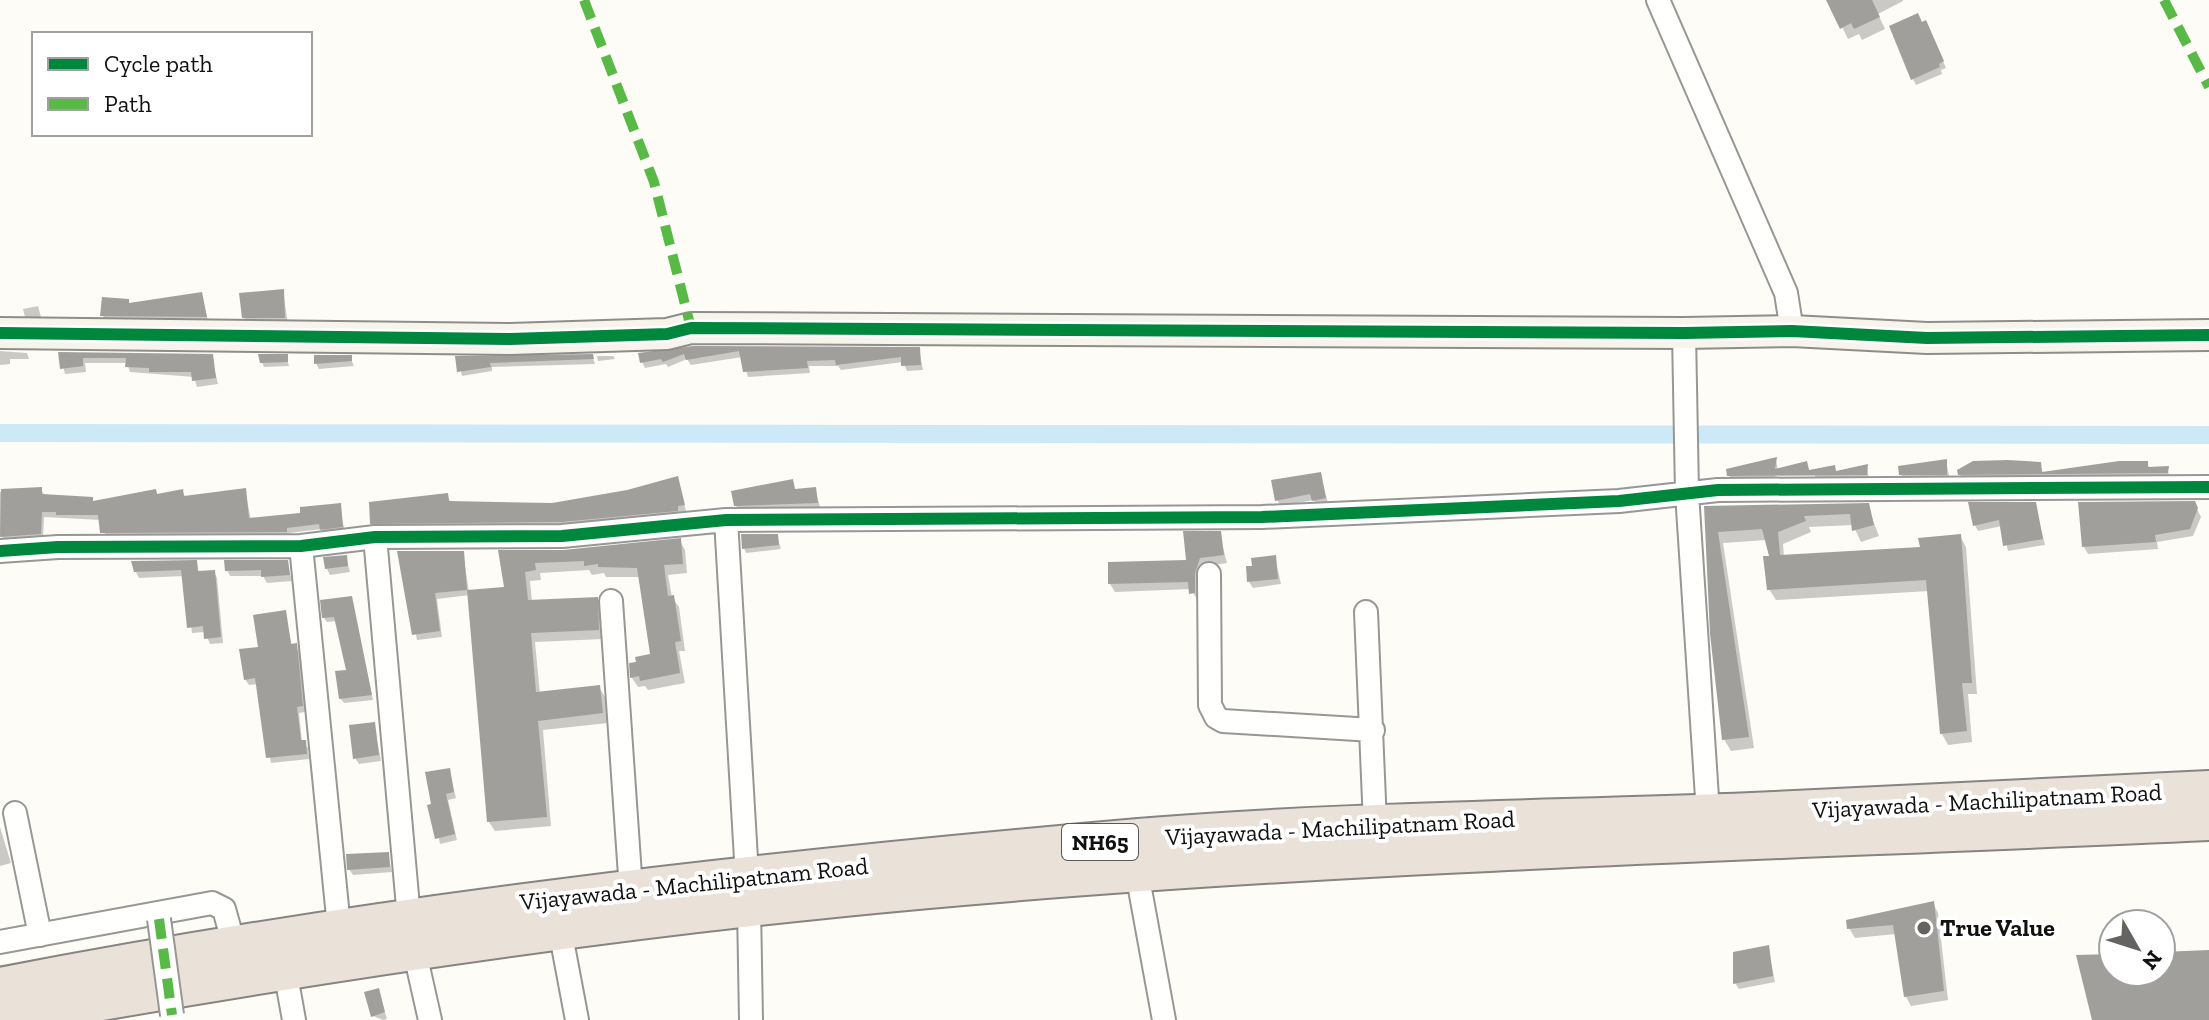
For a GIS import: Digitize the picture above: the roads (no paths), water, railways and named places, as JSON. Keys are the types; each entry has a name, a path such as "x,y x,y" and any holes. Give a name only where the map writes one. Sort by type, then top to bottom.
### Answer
{"highway":[{"name":"Vijayawada - Machilipatnam Road","path":"8,1010 234,945 339,927 412,933 560,930 748,892 1141,838 1375,824 1708,813 2209,790"},
{"name":"Vijayawada - Machilipatnam Road","path":"8,1010 285,970 412,933 631,890 748,892 1280,863 2209,821"}],"street":[{"path":"1658,0 1786,293 1792,331"},
{"path":"0,333 510,339 667,334 691,328 722,328 1684,344 1792,331 1927,338 2209,335"},
{"path":"1684,344 1688,489 1708,813"},
{"path":"0,551 58,547 301,546 375,537 562,536 726,520 1262,517 1588,503 1688,489 2209,487"},
{"path":"726,520 748,892 751,1020"},
{"path":"375,537 412,933 430,1020"},
{"path":"301,546 339,927"},
{"path":"1209,574 1210,705 1216,717 1223,721 1373,730"},
{"path":"611,601 631,890"},
{"path":"1366,612 1375,824"},
{"path":"15,813 40,935"},
{"path":"1137,873 1164,1020"},
{"path":"0,942 212,903 224,909 234,945"},
{"path":"159,919 172,1015"},
{"path":"560,930 577,1020"},
{"path":"285,970 294,1020"}],"waterway":[{"path":"0,433 2209,435"}],"place":[{"name":"True Value","path":"1924,928"}]}
